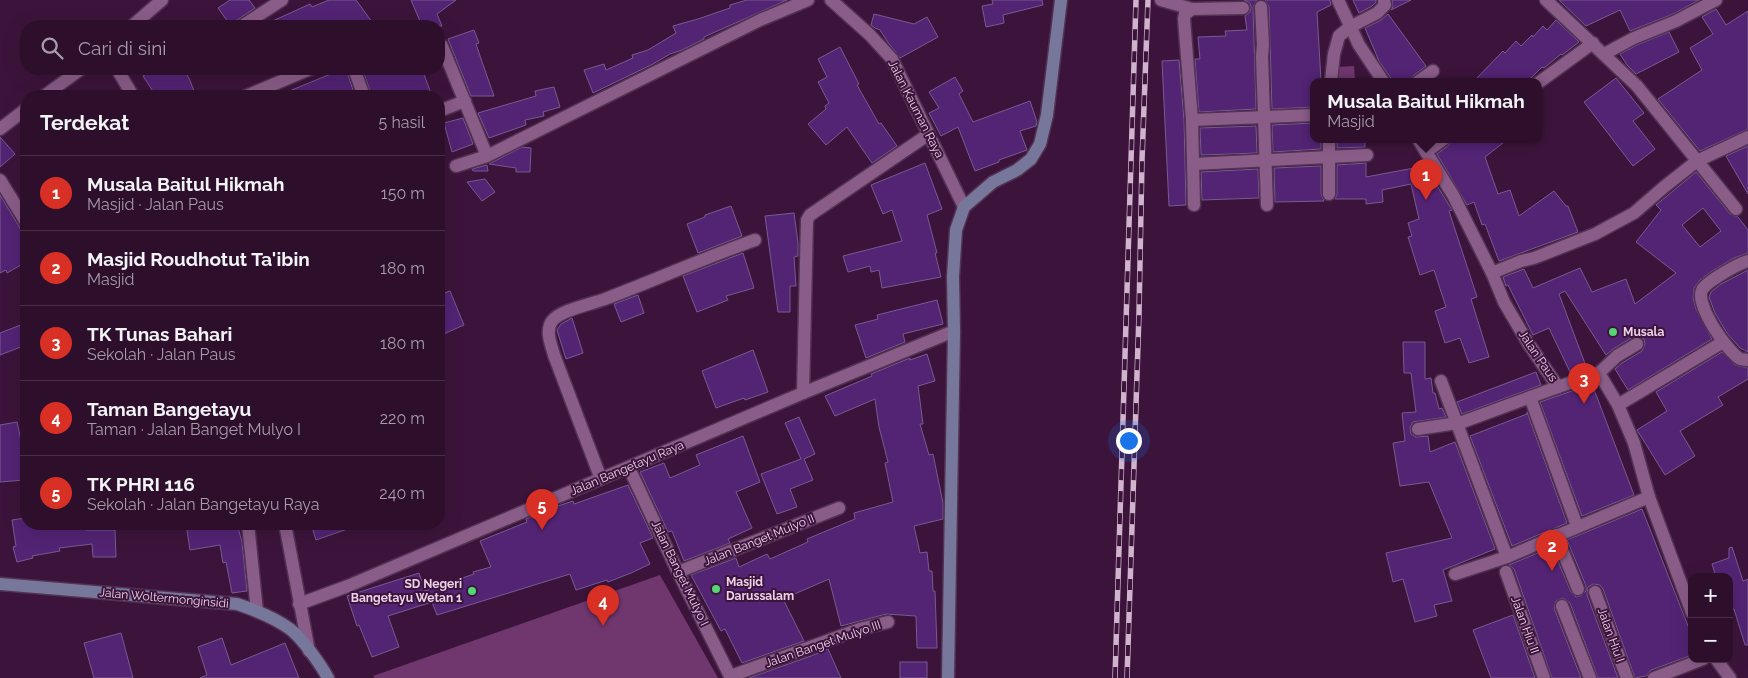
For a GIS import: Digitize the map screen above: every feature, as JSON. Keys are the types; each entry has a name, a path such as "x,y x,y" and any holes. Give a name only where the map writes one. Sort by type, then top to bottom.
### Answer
{"street":[{"path":"139,20 162,0"},
{"path":"251,20 282,0"},
{"path":"456,166 487,156 760,20 808,0"},
{"name":"Jalan Kauman Raya","path":"831,0 870,35 892,59 964,207"},
{"path":"948,678 954,332 953,277 956,230 964,207 993,182 1016,170 1031,159 1040,144 1047,115 1061,0"},
{"path":"1161,0 1192,9 1243,8"},
{"path":"1338,0 1350,27 1381,78"},
{"path":"1331,78 1334,54 1339,36 1350,27 1377,13 1384,5 1384,0"},
{"path":"1546,0 1636,86 1736,209"},
{"path":"1604,54 1634,38 1676,22 1716,0"},
{"path":"1261,7 1264,160 1267,205"},
{"path":"1192,9 1185,14 1184,19 1192,120 1194,205"},
{"path":"1542,80 1593,43"},
{"path":"445,53 487,156"},
{"path":"1423,78 1433,71"},
{"path":"52,90 73,75"},
{"path":"120,75 128,90"},
{"path":"260,90 296,75"},
{"path":"356,75 360,90"},
{"path":"445,108 464,100"},
{"path":"0,129 20,114"},
{"path":"1192,120 1310,115"},
{"path":"803,393 807,220 810,216 929,134"},
{"path":"1492,273 1521,260 1534,258 1595,234 1634,214 1664,187 1697,162 1748,137"},
{"path":"1329,143 1329,194"},
{"name":"Jalan Paus","path":"1420,143 1453,195 1492,273 1504,302 1523,335 1558,387 1599,373"},
{"path":"1426,152 1438,143"},
{"path":"1193,164 1368,155"},
{"path":"0,180 20,212"},
{"path":"601,479 554,355 549,329 552,321 566,312 605,299 755,240"},
{"path":"1748,261 1706,284 1700,298 1702,306 1723,342 1741,359 1748,360"},
{"name":"Jalan Bangetayu Raya","path":"299,604 348,586 803,393 954,332"},
{"path":"1618,405 1723,342"},
{"path":"1637,344 1617,356 1599,373 1618,405 1634,443 1649,497 1688,603"},
{"path":"1441,381 1507,557"},
{"path":"1418,429 1457,424 1558,387"},
{"path":"1530,397 1577,526"},
{"name":"Jalan Banget Mulyo I","path":"629,468 678,572 731,677"},
{"path":"1455,574 1507,557 1649,497"},
{"name":"Jalan Banget Mulyo II","path":"678,572 839,508"},
{"path":"249,530 257,611"},
{"path":"286,530 309,651"},
{"path":"1556,536 1578,588"},
{"name":"Jalan Hiu II","path":"1506,572 1544,678"},
{"name":"Jalan Woltermonginsidi","path":"0,584 237,604 257,611 290,629 309,651 328,678"},
{"name":"Jalan Hiu I","path":"1595,592 1626,678"},
{"path":"1562,606 1590,678"},
{"name":"Jalan Banget Mulyo III","path":"731,677 860,629 888,622"},
{"path":"1654,678 1693,663"},
{"path":"1719,663 1730,678"}],"shaded area":[{"path":"1354,66 1355,78 1338,78 1337,67"},
{"path":"660,575 718,678 375,678 373,676"}],"building":[{"path":"230,0 249,0 255,8 237,20 227,20 218,8"},
{"path":"329,0 356,0 371,20 275,20 310,4 312,7"},
{"path":"411,0 456,0 437,14 440,20 419,20"},
{"path":"747,0 787,0 704,37 704,39 593,93 584,70 604,64 606,70 633,58 632,55 648,50 676,33 673,26 730,8 730,5"},
{"path":"992,0 1042,0 1043,5 1003,15 1004,23 986,27 982,6 993,4"},
{"path":"1244,0 1257,0 1253,7 1256,109 1199,112 1195,59 1200,59 1198,37 1226,36 1225,31 1247,30 1245,16 1250,12 1251,7 1250,3"},
{"path":"1265,0 1330,0 1331,5 1317,12 1321,78 1310,78 1310,107 1272,109 1269,7"},
{"path":"1353,0 1376,0 1376,2 1359,13"},
{"path":"1392,0 1411,0 1391,10 1393,7"},
{"path":"1559,0 1699,0 1673,14 1630,31 1620,10 1586,26"},
{"path":"1716,9 1726,25 1748,11 1748,129 1700,151 1658,99 1702,70 1690,48 1713,34 1702,17"},
{"path":"874,14 914,24 927,17 938,37 900,58 880,30 871,25"},
{"path":"1388,14 1426,66 1412,78 1391,78 1379,61 1365,28"},
{"path":"1556,20 1579,42 1544,68 1542,67 1531,78 1477,78 1503,51 1505,53 1516,41 1521,46 1543,26 1547,30"},
{"path":"474,30 479,43 476,44 494,96 471,96 448,39"},
{"path":"1669,32 1679,52 1636,74 1620,54 1637,45"},
{"path":"840,47 859,84 857,85 879,124 881,123 897,146 872,163 847,127 826,145 808,124 826,109 825,106 829,103 818,82 827,77 818,59"},
{"path":"1179,60 1184,120 1186,205 1169,206 1162,61"},
{"path":"187,75 194,90 152,90 143,76"},
{"path":"328,75 348,75 353,90 292,90"},
{"path":"364,75 424,75 430,90 370,90"},
{"path":"955,77 963,91 959,94 973,122 1030,101 1037,122 1036,126 1020,131 1027,150 975,171 958,127 941,136 929,113 939,108 929,92"},
{"path":"1616,78 1644,113 1633,121 1655,149 1633,166 1584,102"},
{"path":"554,87 560,107 543,112 544,116 525,120 526,125 489,138 478,113 536,96 535,91"},
{"path":"463,118 473,144 452,152 445,123"},
{"path":"1310,123 1310,143 1321,143 1321,149 1273,152 1272,125"},
{"path":"1256,126 1257,153 1201,155 1200,128"},
{"path":"0,137 15,154 0,167"},
{"path":"1337,143 1365,143 1365,147 1337,148"},
{"path":"1450,143 1503,143 1485,157 1498,194 1510,190 1519,216 1554,191 1568,206 1578,232 1499,261 1485,224 1482,225 1474,202 1467,205 1437,154"},
{"path":"1748,146 1748,194 1726,156"},
{"path":"522,147 531,148 530,172 516,172 516,168 489,164"},
{"path":"925,163 942,209 927,215 941,277 882,288 879,270 871,272 870,266 848,272 843,256 902,241 892,210 883,214 871,185"},
{"path":"1366,163 1366,177 1425,166 1452,210 1449,211 1477,297 1471,299 1489,357 1469,363 1460,338 1445,343 1435,311 1446,307 1434,270 1420,275 1408,237 1412,236 1408,223 1419,219 1411,184 1382,190 1383,202 1366,204 1366,199 1335,199 1337,194 1337,165"},
{"path":"487,165 488,171 473,171 472,169"},
{"path":"1321,166 1321,194 1324,201 1275,202 1274,168"},
{"path":"1258,169 1259,198 1202,200 1201,172"},
{"path":"1696,172 1730,214 1738,217 1748,230 1748,253 1734,258 1712,271 1700,280 1694,288 1693,298 1696,309 1712,339 1628,390 1615,369 1642,351 1645,344 1644,339 1633,337 1606,355 1565,291 1559,294 1587,369 1571,374 1549,328 1533,335 1503,277 1524,269 1533,288 1580,268 1592,292 1626,279 1635,304 1676,273 1636,242 1661,210 1656,205","holes":["1703,208 1721,231 1700,247 1682,225"]},
{"path":"485,179 495,192 482,201 467,182"},
{"path":"0,195 20,228 20,265 7,273 6,270 0,273"},
{"path":"731,206 742,236 698,253 687,224 705,217 705,215"},
{"path":"794,213 798,243 798,256 794,257 796,286 790,286 790,312 778,312 765,216"},
{"path":"743,253 754,288 726,296 728,300 697,312 683,276"},
{"path":"1748,270 1748,352 1740,348 1727,333 1715,313 1709,297 1711,292 1721,284"},
{"path":"450,291 464,325 445,333 445,293"},
{"path":"638,295 644,313 621,322 614,304"},
{"path":"937,300 943,324 903,334 905,342 866,358 855,325 878,319 877,315"},
{"path":"572,318 583,353 566,359 557,330 561,324"},
{"path":"20,325 20,347 0,355 0,333"},
{"path":"1403,342 1425,342 1425,379 1431,378 1433,393 1435,393 1439,409 1442,408 1446,417 1413,422 1410,427 1411,434 1416,437 1428,436 1430,452 1455,442 1495,549 1443,570 1452,601 1434,605 1437,616 1415,622 1403,579 1393,582 1386,553 1452,538 1429,482 1400,486 1393,443 1405,441 1402,413 1416,412 1411,373 1404,373"},
{"path":"753,350 768,392 716,408 702,371"},
{"path":"1722,352 1735,365 1748,368 1748,379 1718,397 1723,405 1680,431 1695,456 1665,475 1637,430 1667,411 1656,392"},
{"path":"927,354 935,381 918,386 923,424 920,424 929,455 933,454 943,503 943,519 914,526 920,553 927,552 929,571 932,571 933,591 935,591 937,648 917,648 916,616 886,614 841,626 829,579 783,599 804,641 742,663 725,629 721,631 691,575 736,558 739,567 767,554 770,559 808,542 807,539 855,519 854,513 893,502 885,463 888,462 879,427 875,399 835,416 825,396 872,376 871,374 910,358 910,360"},
{"path":"1536,372 1541,385 1462,414 1457,402"},
{"path":"1592,384 1634,495 1582,516 1540,402"},
{"path":"1527,412 1567,523 1512,546 1470,436 1527,414"},
{"path":"799,417 815,454 804,459 813,480 790,489 797,507 777,514 761,474 801,459 785,423"},
{"path":"17,422 20,436 20,480 0,482 0,425"},
{"path":"743,436 760,482 736,492 752,528 728,539 730,543 684,561 672,531 668,532 640,472 664,463 670,478 700,465 696,455"},
{"path":"628,485 653,538 640,543 650,564 608,582 607,580 576,590 570,574 437,615 432,602 388,616 399,647 372,657 359,625 357,626 347,596 419,573 425,591 474,574 473,572 491,567 480,541 527,522 526,519 552,508 573,501 574,504"},
{"path":"1642,509 1688,626 1688,656 1651,670 1646,676 1635,678 1603,589 1600,585 1593,584 1588,587 1587,595 1618,678 1598,678 1570,603 1563,598 1556,601 1554,608 1581,678 1552,678 1514,569 1509,565 1552,547 1571,592 1576,597 1581,596 1586,591 1586,586 1567,540"},
{"path":"20,519 20,530 115,530 116,557 93,557 92,544 59,548 60,551 32,556 33,558 17,562 13,547 16,546 12,520"},
{"path":"187,530 239,530 242,542 247,591 232,593 226,562 223,563 220,545 190,550"},
{"path":"313,530 345,530 316,540"},
{"path":"1732,547 1743,581 1748,579 1748,645 1745,645 1733,609 1733,573 1715,573 1712,564 1729,558 1729,548"},
{"path":"1513,615 1535,678 1491,678 1473,630"},
{"path":"121,633 133,678 94,678 84,643"},
{"path":"222,638 231,665 285,643 299,678 200,678 207,675 198,647"},
{"path":"828,649 841,678 749,678 811,656"},
{"path":"900,662 927,662 927,678 900,678"}],"railway":[{"path":"1115,678 1136,0"},
{"path":"1127,678 1148,0"}],"place":[{"name":"Musala Baitul Hikmah","path":"1426,200"},
{"name":"Musala","path":"1613,332"},
{"name":"TK Tunas Bahari","path":"1584,404"},
{"name":"TK PHRI 116","path":"542,530"},
{"name":"Masjid Roudhotut Ta'ibin","path":"1552,571"},
{"name":"Masjid Darussalam","path":"716,589"},
{"name":"SD Negeri Bangetayu Wetan 1","path":"472,591"},
{"name":"Taman Bangetayu","path":"603,626"}]}
